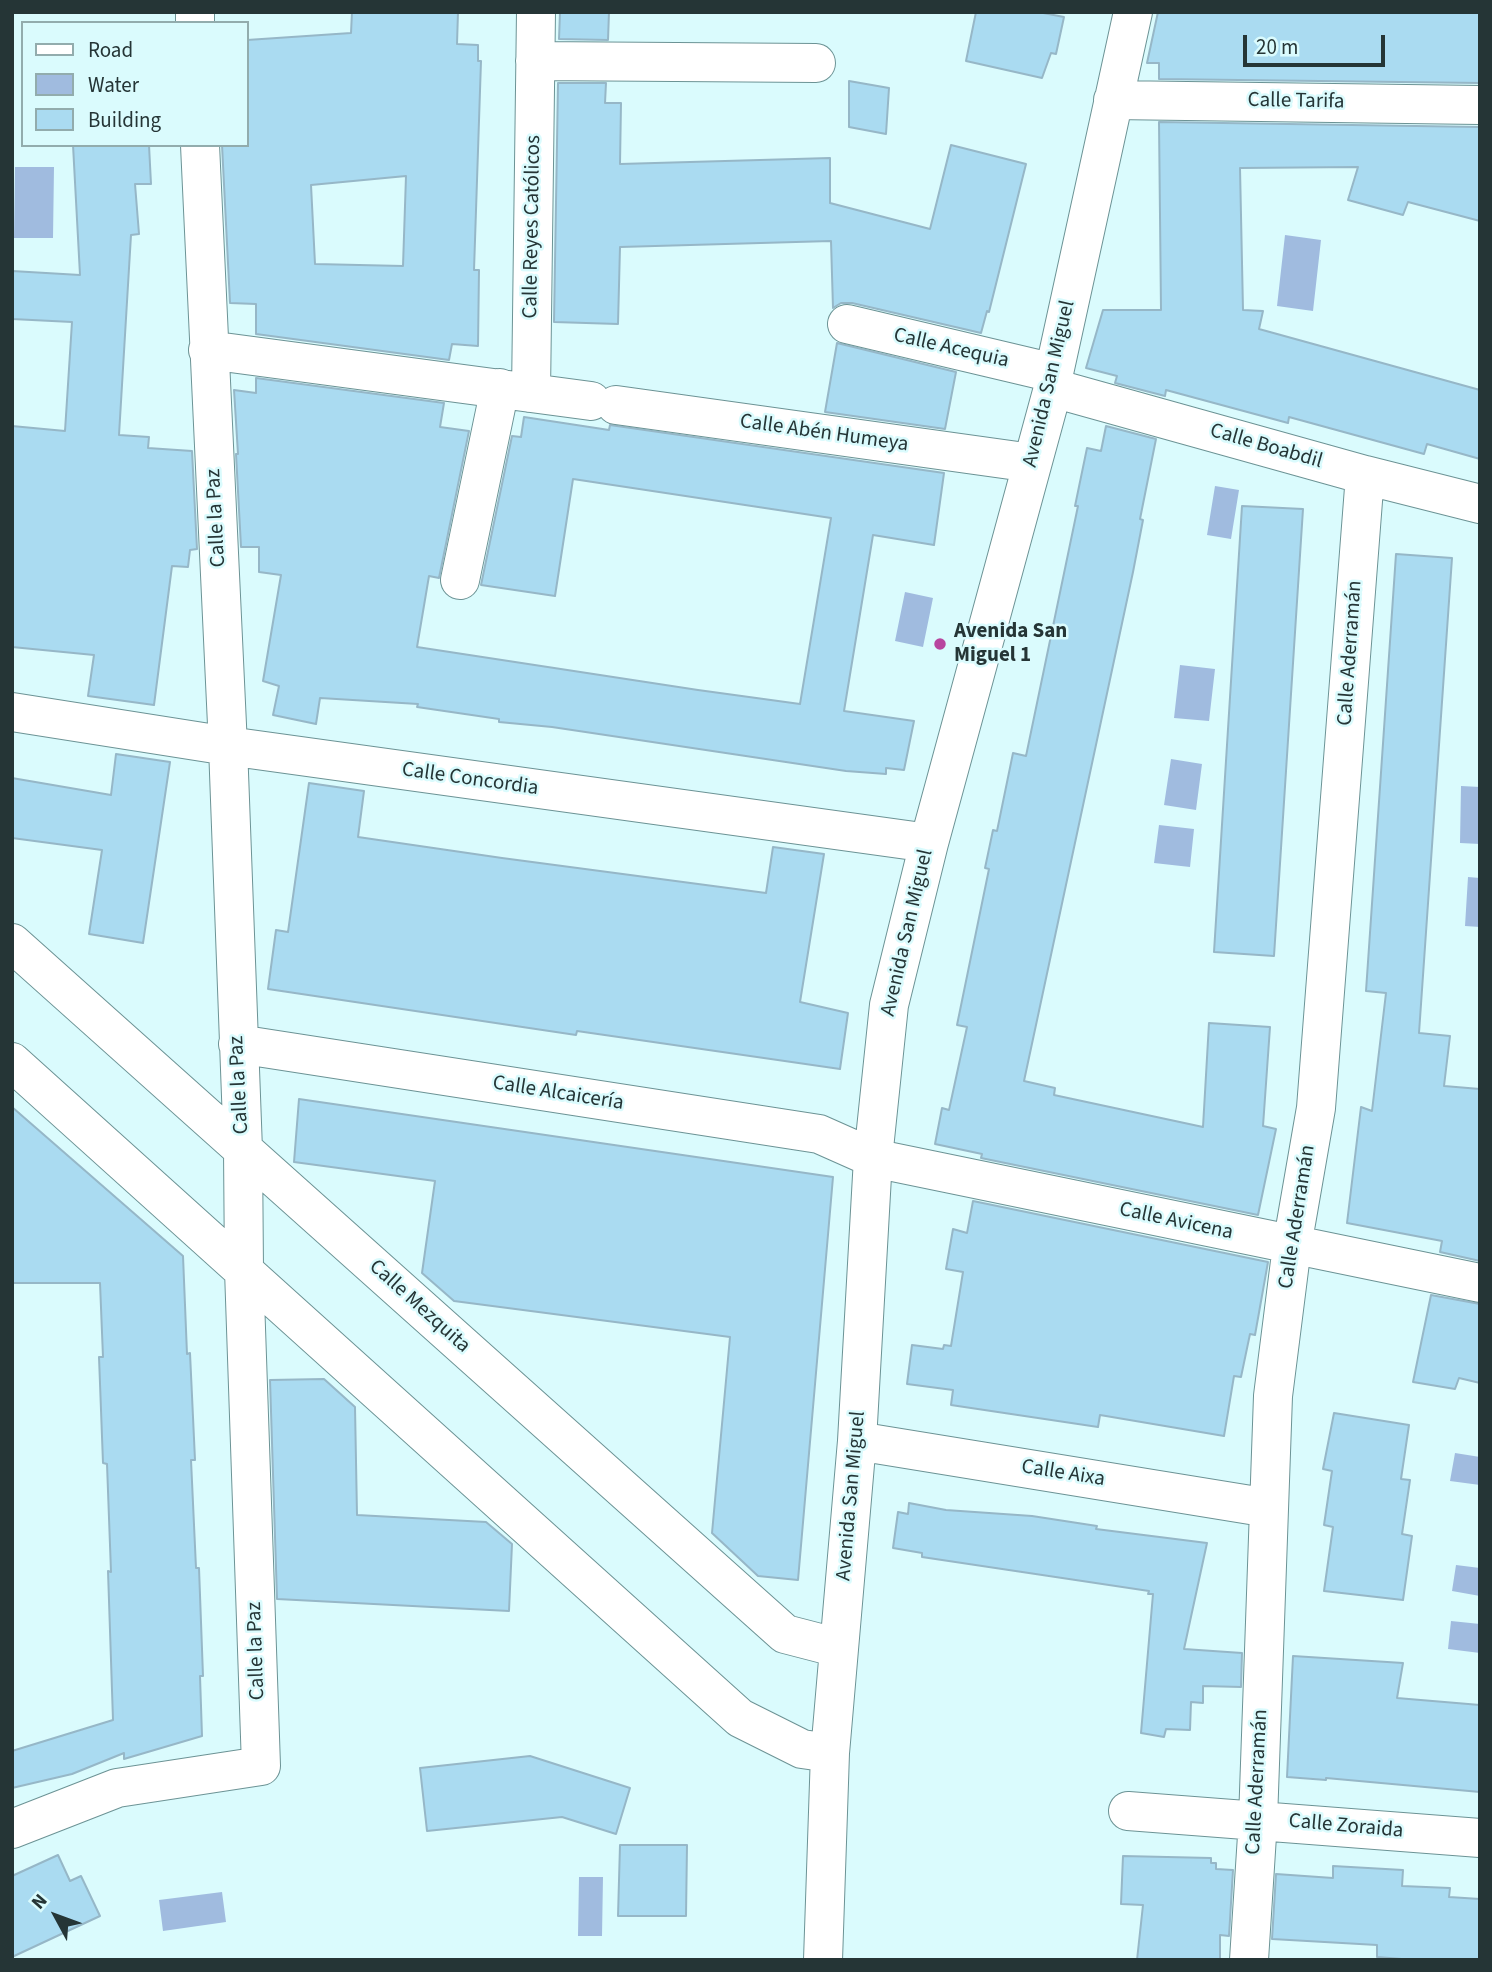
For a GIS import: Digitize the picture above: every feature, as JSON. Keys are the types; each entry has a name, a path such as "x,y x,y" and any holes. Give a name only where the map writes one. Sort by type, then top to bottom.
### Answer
{"street":[{"name":"Calle Reyes Católicos","path":"460,580 515,390 536,12"},
{"name":"Avenida San Miguel","path":"823,1960 830,1753 857,1441 873,1158 889,1005 929,844 1053,380 1133,12"},
{"path":"535,61 816,63"},
{"name":"Calle Tarifa","path":"1113,100 1480,105"},
{"name":"Calle la Paz","path":"12,1829 117,1788 261,1766 228,746 200,147"},
{"name":"Calle Acequia","path":"847,324 1053,380"},
{"name":"Calle Abén Humeya","path":"208,350 1032,463"},
{"name":"Calle Boabdil","path":"1053,380 1365,475 1480,504"},
{"name":"Calle Aderramán","path":"1249,1960 1258,1820 1273,1396 1292,1246 1316,1108 1365,475"},
{"name":"Calle Concordia","path":"12,712 228,746 929,844"},
{"name":"Calle Mezquita","path":"12,943 785,1634 839,1648"},
{"name":"Calle Alcaicería","path":"238,1044 819,1134 873,1158"},
{"path":"12,1062 740,1718 802,1749 830,1753"},
{"name":"Calle Avicena","path":"873,1158 1480,1283"},
{"name":"Calle Aixa","path":"857,1441 1269,1508"},
{"name":"Calle Zoraida","path":"1128,1811 1480,1838"}],"water":[{"path":"15,167 54,167 53,238 14,238"},
{"path":"1285,235 1321,240 1313,311 1277,306"},
{"path":"1215,486 1239,490 1231,539 1207,535"},
{"path":"905,592 933,598 923,647 895,641"},
{"path":"1180,665 1215,669 1209,721 1174,718"},
{"path":"1171,759 1202,764 1196,810 1164,805"},
{"path":"1461,786 1480,787 1480,844 1460,843"},
{"path":"1159,825 1194,829 1190,867 1154,863"},
{"path":"1468,877 1480,878 1480,927 1465,926"},
{"path":"1455,1453 1480,1457 1480,1485 1450,1481"},
{"path":"1456,1565 1480,1568 1480,1596 1452,1591"},
{"path":"1451,1621 1480,1624 1480,1653 1448,1649"},
{"path":"579,1877 603,1877 602,1936 578,1936"},
{"path":"222,1892 226,1922 163,1931 159,1900"}],"building":[{"path":"352,12 458,12 457,44 478,45 478,61 481,61 474,270 479,270 478,346 452,344 449,360 256,334 256,304 230,303 222,147 248,147 248,40 351,33","holes":["406,176 403,266 315,264 311,185"]},
{"path":"560,12 609,12 608,40 559,39"},
{"path":"976,12 1038,12 1064,17 1056,54 1051,53 1042,78 966,61"},
{"path":"1158,12 1480,12 1480,83 1159,79 1159,63 1147,63"},
{"path":"849,81 889,88 886,134 849,127"},
{"path":"558,83 606,83 605,103 621,103 620,164 830,158 830,203 930,229 951,145 1026,164 989,312 987,311 981,333 852,303 841,303 833,308 831,241 620,247 618,324 554,322"},
{"path":"1159,122 1480,127 1480,221 1408,202 1403,215 1348,200 1358,167 1240,168 1243,310 1263,311 1259,329 1480,390 1480,459 1427,444 1424,454 1289,417 1288,423 1166,390 1165,396 1115,383 1117,376 1086,368 1103,310 1161,310"},
{"path":"73,147 149,147 151,184 135,184 139,234 131,235 119,435 149,437 148,448 192,451 197,549 190,550 188,567 172,566 154,705 88,696 94,655 12,647 12,426 65,431 72,322 12,319 12,271 80,275"},
{"path":"837,343 956,372 945,429 825,412"},
{"path":"256,378 444,403 440,427 469,431 439,578 429,576 417,647 698,690 800,704 831,518 573,479 555,596 481,585 512,436 521,437 524,417 609,430 610,425 944,473 934,545 873,535 844,711 914,721 904,770 886,768 886,774 846,771 552,727 499,722 499,719 417,707 418,704 320,698 316,724 273,715 279,686 263,681 281,575 259,572 259,547 241,547 236,454 234,390 256,393"},
{"path":"1106,426 1156,439 1140,519 1143,520 1133,572 1024,1081 1055,1088 1054,1095 1203,1127 1209,1023 1270,1027 1263,1126 1276,1129 1258,1215 981,1158 982,1154 935,1144 942,1108 949,1110 967,1027 957,1025 989,869 985,868 993,830 997,831 1013,753 1026,756 1078,506 1075,506 1087,448 1101,451"},
{"path":"1242,506 1303,509 1274,956 1214,952"},
{"path":"1396,554 1452,558 1419,1033 1450,1036 1444,1086 1480,1089 1480,1261 1440,1252 1442,1241 1347,1223 1361,1107 1372,1111 1386,993 1366,991"},
{"path":"116,754 170,762 143,943 89,934 102,850 12,838 12,778 111,795"},
{"path":"309,783 364,791 358,837 502,858 766,893 773,847 824,854 800,1002 848,1013 840,1069 577,1031 576,1035 268,989 276,930 288,932"},
{"path":"299,1099 833,1177 798,1580 758,1576 712,1533 730,1337 454,1301 422,1273 435,1181 294,1162"},
{"path":"12,1107 183,1256 187,1354 190,1353 195,1460 191,1460 203,1676 200,1676 202,1736 124,1759 124,1753 72,1774 12,1788 12,1751 113,1720 107,1464 103,1463 99,1357 103,1357 100,1283 12,1283"},
{"path":"973,1201 1268,1262 1255,1335 1250,1334 1241,1377 1234,1376 1224,1436 1100,1415 1098,1427 951,1405 953,1390 907,1384 912,1345 943,1349 944,1345 951,1346 963,1272 946,1269 953,1229 967,1233"},
{"path":"1431,1295 1480,1304 1480,1383 1459,1378 1455,1389 1413,1382"},
{"path":"324,1379 355,1407 357,1515 486,1522 512,1544 509,1611 277,1599 270,1380"},
{"path":"1334,1413 1409,1425 1401,1479 1410,1480 1402,1534 1412,1536 1403,1600 1324,1591 1333,1527 1324,1525 1332,1471 1323,1469"},
{"path":"909,1503 946,1510 1032,1516 1097,1526 1096,1529 1207,1543 1184,1649 1242,1653 1241,1687 1203,1686 1203,1703 1191,1702 1190,1730 1166,1729 1164,1737 1141,1733 1153,1594 1148,1594 1149,1591 922,1557 922,1553 893,1548 898,1512 908,1514"},
{"path":"1293,1656 1403,1663 1397,1698 1480,1705 1480,1792 1287,1777"},
{"path":"530,1756 630,1788 616,1834 562,1817 427,1831 420,1768"},
{"path":"620,1845 687,1845 686,1916 618,1916"},
{"path":"58,1855 70,1881 81,1876 100,1916 12,1957 12,1876"},
{"path":"1123,1856 1211,1858 1211,1863 1216,1863 1216,1869 1233,1870 1229,1936 1220,1935 1220,1960 1137,1960 1143,1905 1121,1904"},
{"path":"1333,1866 1403,1870 1402,1886 1450,1888 1449,1897 1480,1899 1480,1960 1377,1957 1377,1945 1272,1939 1276,1874 1333,1878"}],"place":[{"name":"Avenida San Miguel 1","path":"940,644"}]}
